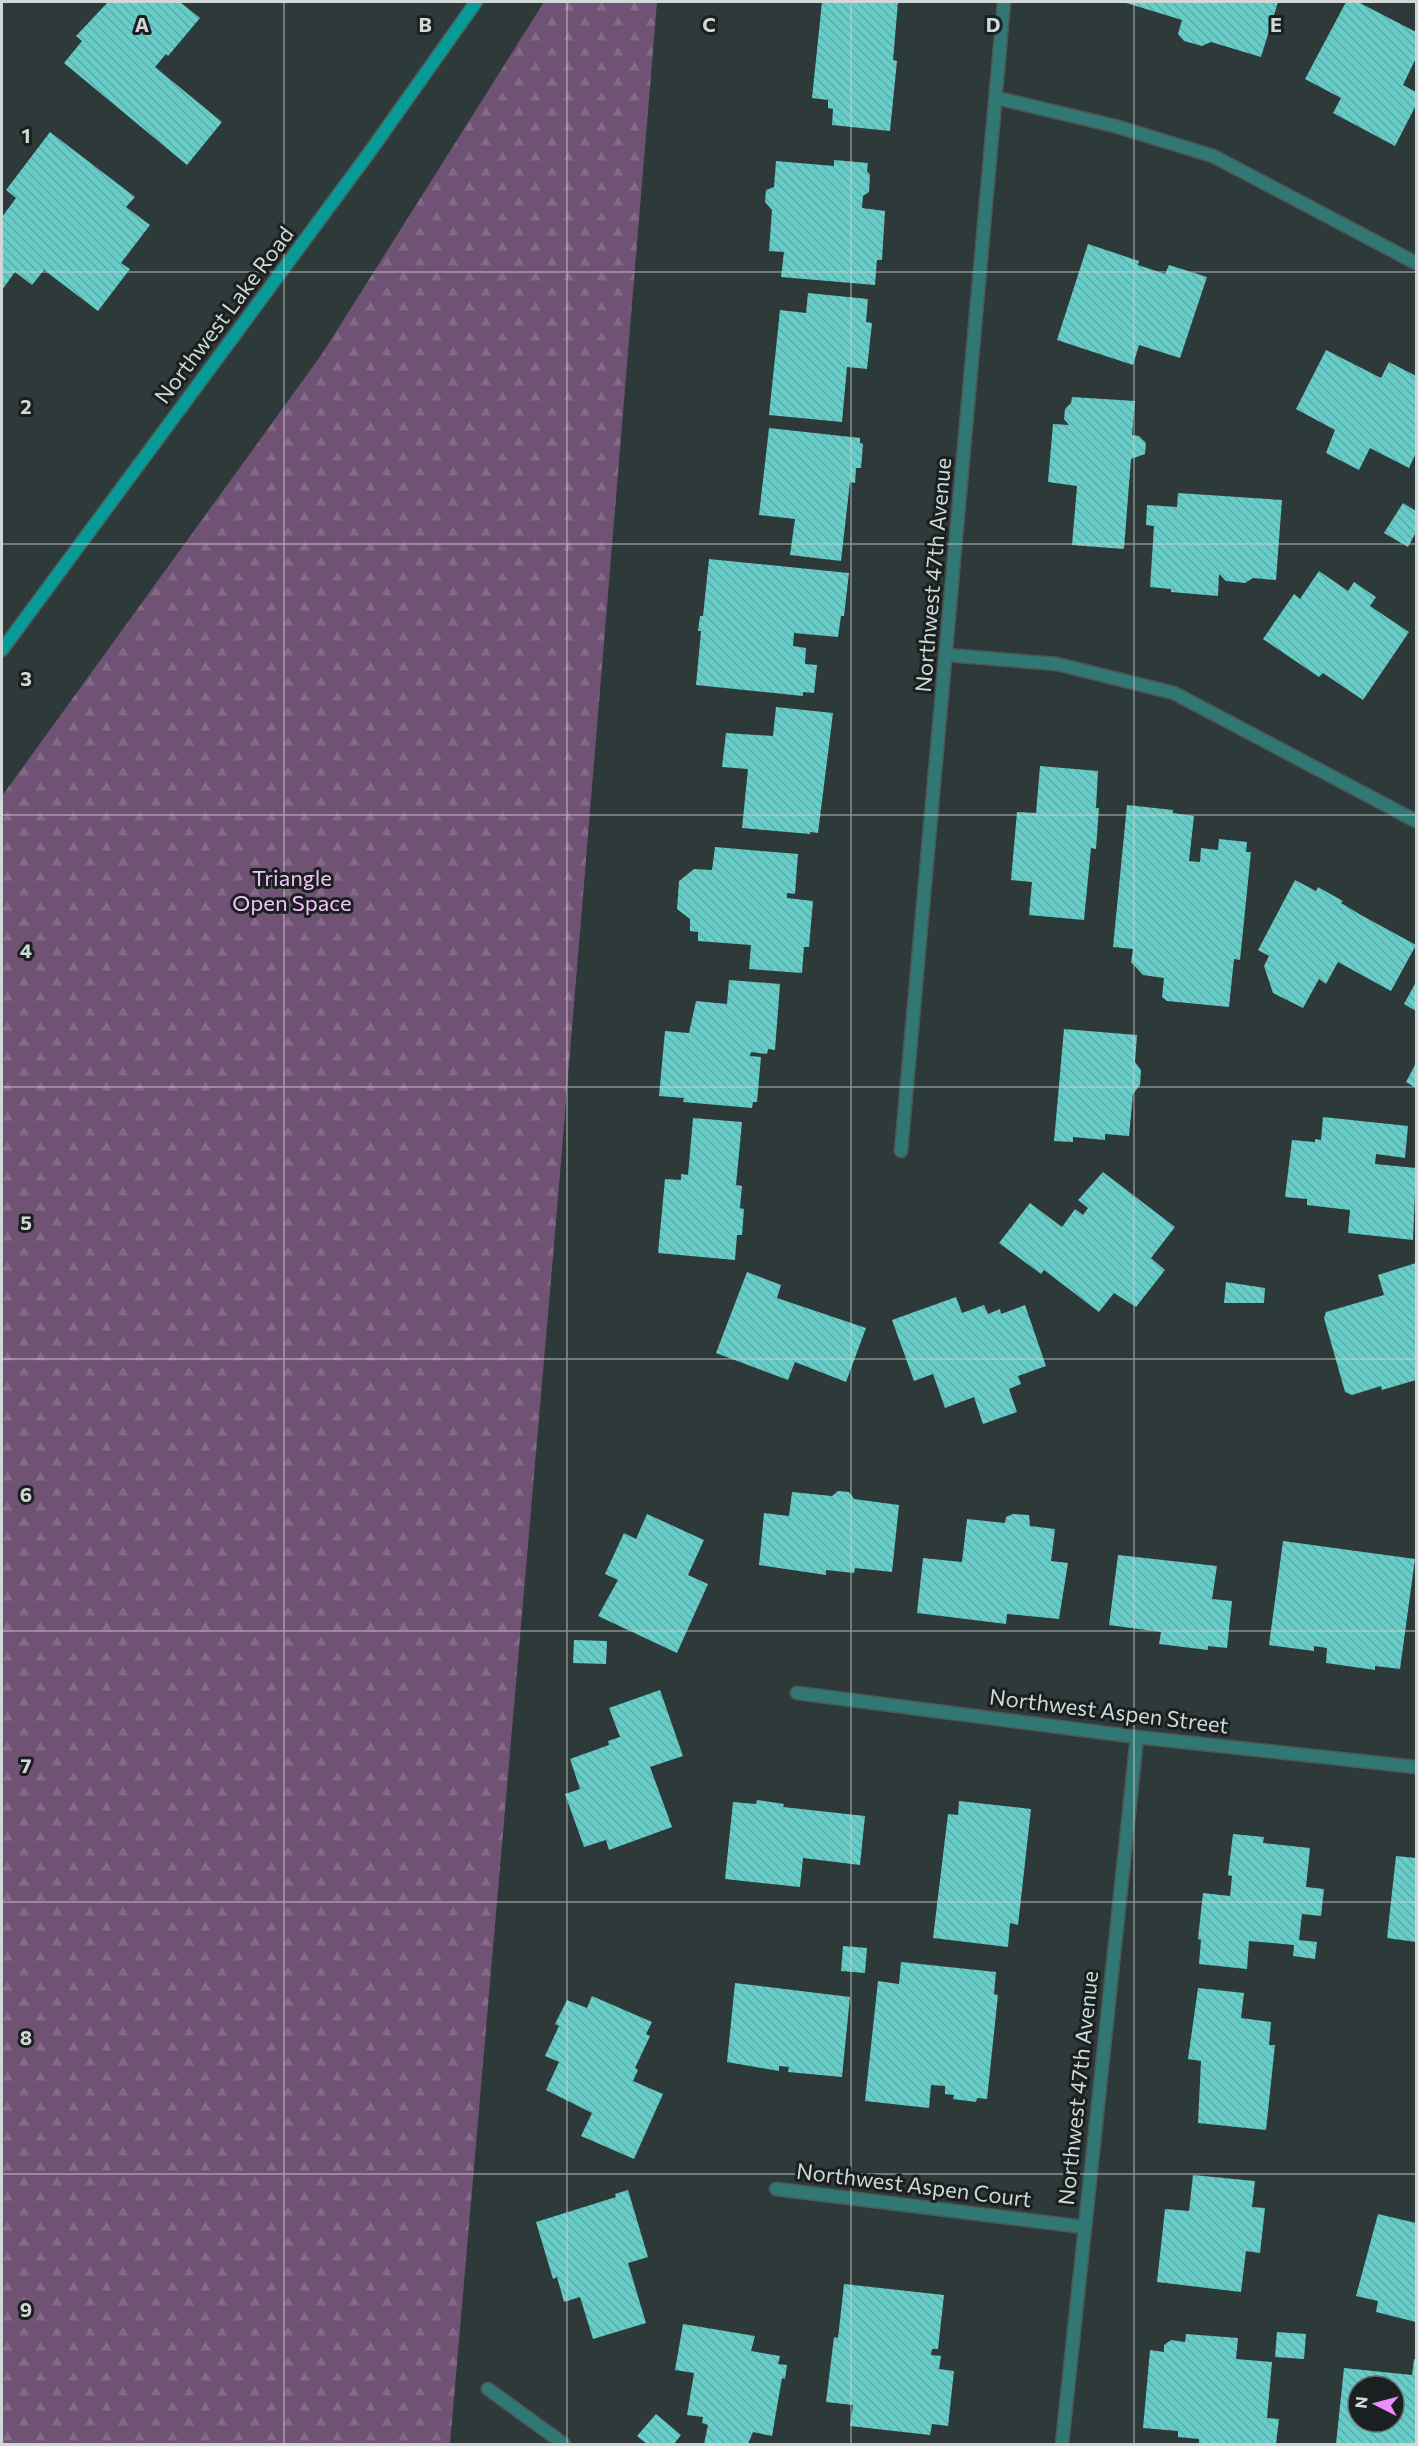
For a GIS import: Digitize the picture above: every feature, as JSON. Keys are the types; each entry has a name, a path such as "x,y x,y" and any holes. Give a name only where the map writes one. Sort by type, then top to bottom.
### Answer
{"main road":[{"name":"Northwest Lake Road","path":"2,650 369,153 476,2"}],"street":[{"name":"Northwest 47th Avenue","path":"901,1151 1004,2"},
{"path":"997,98 1115,126 1213,156 1416,263"},
{"path":"947,655 1057,664 1174,693 1416,822"},
{"name":"Northwest Aspen Street","path":"797,1693 1137,1737 1416,1767"},
{"name":"Northwest 47th Avenue","path":"1062,2445 1137,1737"},
{"name":"Northwest Aspen Court","path":"776,2189 1084,2227"},
{"path":"488,2389 564,2445"}],"green space":[{"name":"Triangle Open Space","path":"544,2 657,2 556,1222 450,2444 2,2444 2,796 322,354"}],"building":[{"path":"108,2 180,2 200,18 168,56 166,54 155,67 222,122 187,165 64,63 82,41 76,36"},
{"path":"822,2 898,2 893,60 897,61 890,131 832,125 833,109 828,108 828,100 812,98"},
{"path":"1123,2 1278,2 1261,57 1211,42 1202,46 1184,41 1178,34 1182,20"},
{"path":"1346,2 1358,2 1416,32 1416,58 1403,85 1416,92 1416,105 1395,146 1333,113 1341,98 1305,79"},
{"path":"50,132 135,197 126,207 150,225 121,263 130,269 98,311 44,270 32,285 15,272 2,290 2,217 16,198 6,190"},
{"path":"834,160 868,163 869,192 863,196 862,208 885,211 882,260 877,260 875,285 781,277 784,252 769,251 772,210 765,202 766,190 774,187 776,161 834,166"},
{"path":"1088,244 1139,261 1138,265 1165,274 1169,265 1207,277 1180,358 1139,345 1133,365 1057,340"},
{"path":"808,293 868,299 866,322 872,323 867,369 847,367 842,422 769,415 780,310 806,313"},
{"path":"1326,350 1381,378 1389,362 1416,376 1416,453 1409,468 1370,448 1359,470 1326,453 1335,430 1296,409"},
{"path":"1072,397 1135,401 1132,435 1139,436 1146,443 1145,454 1131,459 1124,549 1072,545 1077,486 1048,482 1053,424 1069,425 1064,419 1065,409 1071,403"},
{"path":"769,428 860,438 860,443 863,444 861,468 856,468 855,483 850,482 841,561 790,555 795,519 759,515"},
{"path":"1178,493 1282,500 1276,580 1253,578 1245,583 1226,581 1219,574 1218,596 1171,592 1171,589 1150,587 1154,526 1146,525 1147,505 1177,507"},
{"path":"1403,503 1416,511 1416,532 1408,547 1384,533"},
{"path":"709,559 849,573 844,616 841,616 838,637 794,633 793,646 806,648 805,664 817,665 814,693 803,692 803,696 696,685 701,631 698,631 700,616 703,616"},
{"path":"1319,571 1348,591 1354,582 1376,597 1370,606 1409,632 1363,700 1323,673 1319,677 1263,639 1294,594 1300,599"},
{"path":"776,707 833,713 818,833 742,828 748,769 722,767 726,733 773,736"},
{"path":"1040,766 1098,771 1096,808 1099,808 1096,849 1091,848 1084,920 1029,915 1032,882 1011,880 1017,812 1036,813"},
{"path":"1127,805 1173,810 1173,813 1194,816 1189,861 1200,862 1201,848 1218,850 1219,839 1247,842 1246,852 1251,852 1240,960 1234,959 1229,1007 1167,1001 1162,997 1164,978 1143,975 1131,962 1133,949 1113,947"},
{"path":"715,847 798,854 795,894 787,893 787,898 813,901 809,947 804,947 802,973 749,969 751,945 698,941 698,932 690,931 690,919 677,909 679,881 694,869 712,870"},
{"path":"1295,880 1316,891 1318,887 1343,901 1341,903 1361,915 1416,945 1391,991 1338,962 1326,984 1319,979 1303,1008 1273,993 1264,966 1269,956 1258,950"},
{"path":"729,980 780,984 775,1050 768,1049 767,1054 751,1052 750,1056 761,1057 757,1102 753,1102 752,1108 683,1102 684,1098 659,1096 665,1031 689,1033 696,1001 727,1004"},
{"path":"1416,982 1416,1011 1404,1004"},
{"path":"1064,1029 1137,1035 1135,1062 1141,1070 1140,1085 1133,1094 1129,1136 1105,1134 1105,1140 1073,1137 1073,1142 1054,1141"},
{"path":"1416,1063 1416,1088 1406,1082"},
{"path":"1323,1117 1408,1126 1405,1158 1376,1154 1375,1164 1416,1168 1413,1240 1348,1233 1350,1210 1307,1205 1307,1199 1285,1197 1292,1140 1315,1142 1315,1139 1321,1140"},
{"path":"693,1118 742,1122 736,1185 742,1186 740,1208 744,1209 742,1235 737,1235 735,1260 658,1253 665,1179 681,1180 681,1174 688,1175"},
{"path":"1103,1172 1175,1227 1151,1258 1165,1270 1136,1307 1114,1293 1099,1312 1044,1270 1041,1274 999,1243 1030,1203 1062,1227 1075,1209 1083,1215 1088,1208 1078,1200"},
{"path":"1416,1263 1416,1380 1382,1390 1381,1386 1352,1395 1345,1392 1324,1318 1326,1312 1384,1295 1378,1275"},
{"path":"747,1272 781,1285 777,1298 866,1328 846,1382 795,1362 788,1380 716,1353"},
{"path":"1226,1282 1265,1288 1264,1303 1224,1303"},
{"path":"956,1297 962,1313 984,1305 988,1314 1000,1309 1001,1314 1025,1305 1046,1366 1018,1376 1021,1384 1009,1389 1017,1412 983,1424 974,1397 945,1408 933,1374 914,1381 892,1320"},
{"path":"838,1491 849,1492 854,1499 899,1505 892,1572 855,1568 854,1573 826,1570 826,1575 759,1565 764,1513 789,1516 792,1492 832,1496"},
{"path":"647,1514 704,1540 688,1575 708,1584 677,1653 598,1616 618,1580 605,1574 624,1533 636,1539"},
{"path":"1013,1514 1029,1515 1030,1526 1055,1529 1051,1561 1068,1563 1059,1619 1007,1614 1006,1624 917,1613 923,1558 962,1562 967,1519 1005,1523 1006,1517"},
{"path":"1283,1541 1415,1559 1400,1669 1375,1666 1375,1670 1326,1663 1327,1648 1314,1646 1314,1651 1269,1645"},
{"path":"1118,1555 1217,1566 1212,1599 1232,1601 1227,1648 1208,1646 1208,1650 1159,1644 1161,1632 1109,1625"},
{"path":"574,1640 607,1641 606,1664 573,1663"},
{"path":"660,1690 683,1756 650,1767 672,1827 609,1850 606,1840 584,1847 565,1794 580,1789 570,1759 609,1745 608,1741 620,1737 609,1708"},
{"path":"757,1800 784,1804 783,1807 865,1816 860,1865 803,1858 800,1887 725,1879 733,1802 756,1804"},
{"path":"959,1801 1031,1809 1018,1925 1010,1923 1008,1947 933,1938 948,1814 958,1815"},
{"path":"1233,1834 1264,1837 1263,1843 1310,1848 1306,1887 1324,1889 1321,1916 1302,1914 1299,1940 1317,1942 1315,1959 1293,1956 1294,1945 1249,1941 1247,1969 1199,1964 1201,1940 1198,1939 1203,1893 1230,1896 1232,1876 1228,1875"},
{"path":"1396,1856 1416,1858 1416,1942 1387,1938"},
{"path":"843,1946 867,1948 865,1973 841,1971"},
{"path":"901,1962 996,1972 994,1994 998,1995 987,2099 977,2098 976,2102 953,2099 954,2095 945,2094 945,2086 931,2085 929,2108 865,2101 878,1981 899,1984"},
{"path":"735,1983 850,1997 842,2077 788,2072 789,2067 779,2066 779,2071 727,2062"},
{"path":"1198,1988 1244,1993 1241,2018 1271,2022 1269,2045 1275,2045 1266,2130 1198,2123 1201,2061 1188,2059"},
{"path":"592,1996 652,2022 646,2034 650,2036 635,2068 638,2070 633,2081 663,2094 634,2159 581,2136 592,2113 546,2090 559,2062 545,2056 559,2026 555,2024 567,2000 587,2008"},
{"path":"1193,2175 1255,2181 1252,2207 1265,2208 1260,2253 1246,2251 1241,2292 1157,2282 1165,2209 1189,2211"},
{"path":"628,2190 648,2257 628,2263 646,2323 593,2339 580,2297 564,2302 557,2277 553,2279 536,2222 616,2197 615,2194"},
{"path":"1378,2214 1416,2223 1416,2322 1376,2312 1378,2301 1356,2296"},
{"path":"844,2284 944,2295 938,2349 932,2349 931,2355 941,2356 939,2369 954,2371 948,2426 932,2424 930,2435 850,2426 853,2405 826,2402 834,2337 838,2338"},
{"path":"683,2324 755,2336 751,2351 780,2356 778,2364 787,2365 785,2379 782,2378 772,2436 753,2432 748,2444 704,2444 708,2425 702,2423 703,2417 687,2415 694,2373 675,2370"},
{"path":"1277,2332 1306,2334 1304,2359 1275,2357"},
{"path":"1186,2334 1238,2338 1236,2359 1272,2362 1267,2418 1279,2419 1276,2444 1199,2444 1199,2439 1178,2437 1178,2431 1143,2428 1150,2350 1164,2352 1164,2345 1171,2340 1185,2342"},
{"path":"1414,2359 1416,2359 1416,2444 1336,2444 1344,2368 1402,2374 1346,2374 1346,2434 1406,2434 1406,2374 1412,2375"},
{"path":"656,2414 681,2435 674,2444 647,2444 637,2436"}]}
